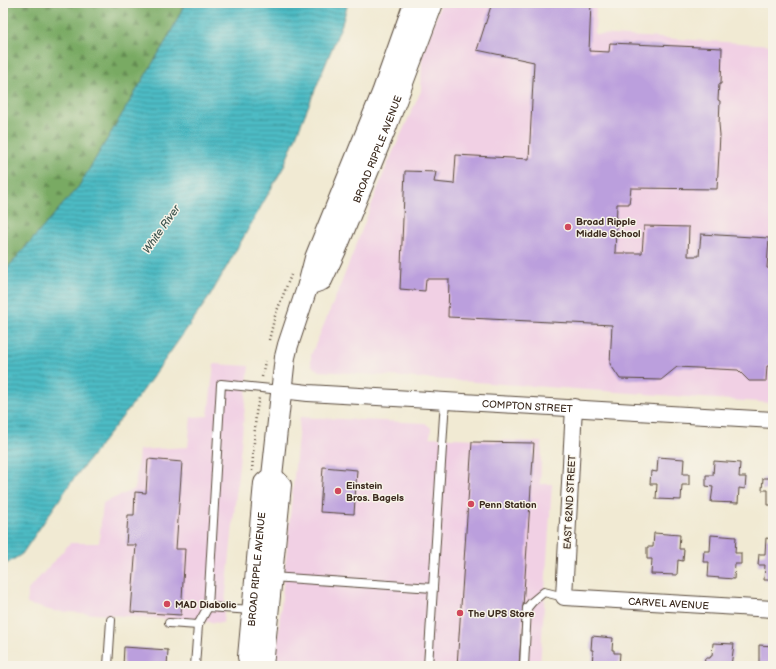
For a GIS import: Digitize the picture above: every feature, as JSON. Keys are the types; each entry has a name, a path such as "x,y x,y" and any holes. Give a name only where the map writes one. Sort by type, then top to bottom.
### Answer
{"street":[{"name":"BROAD RIPPLE AVENUE","path":"252,666 248,657 264,483 272,476 281,390 288,345 308,285 314,258 382,93 414,3"},
{"name":"BROAD RIPPLE AVENUE","path":"308,285 322,280 336,250 386,128 433,3"},
{"name":"COMPTON STREET","path":"281,390 308,393 574,407 773,420"},
{"name":"EAST 62ND STREET","path":"564,597 574,407"},
{"name":"BROAD RIPPLE AVENUE","path":"263,666 281,485 272,476"},
{"name":"CARVEL AVENUE","path":"564,597 773,609"}],"lane":[{"path":"195,666 198,625 208,607 221,384 281,390"},
{"path":"428,666 445,400"},
{"path":"272,577 433,588"},
{"path":"524,666 527,608 544,592 564,597"},
{"path":"208,607 252,610"},
{"path":"108,666 111,620"},
{"path":"169,623 198,625"}],"shaded area":[{"name":"Broad Ripple Middle School","path":"441,3 596,3 595,34 773,45 773,403 319,371 314,368 311,364 311,355 339,289 387,165 421,91 422,56"},
{"path":"214,364 249,366 223,623 53,611 27,604 28,590 70,543 99,543 103,503 135,489 139,450 188,447 191,417 208,416"},
{"path":"300,417 425,423 431,428 430,437 542,442 540,484 552,484 540,666 275,666"}],"green space":[{"path":"3,3 185,3 169,36 79,186 3,273"}],"water":[{"name":"White River","path":"185,3 348,3 342,24 283,168 210,296 142,392 72,481 22,554 3,566 3,273 79,186 169,36"}],"building":[{"name":"Broad Ripple Middle School","path":"492,3 591,3 589,51 609,52 610,43 722,48 721,84 719,84 718,100 720,101 720,135 717,189 631,188 629,204 617,204 615,253 642,253 644,226 689,227 688,256 699,256 701,234 769,238 767,268 772,269 773,271 773,348 772,361 770,366 767,366 766,381 749,381 738,370 677,367 661,380 620,379 610,364 612,325 448,317 449,279 426,279 425,291 400,289 405,171 436,172 434,182 454,184 456,155 529,159 534,62 477,50"},
{"path":"472,442 534,443 519,666 457,666"},
{"path":"658,457 684,459 683,474 689,474 689,485 682,485 681,500 656,499 657,484 650,484 651,471 657,472"},
{"path":"148,459 182,462 176,549 185,549 181,615 131,612 136,545 126,545 128,515 134,515 135,492 146,493"},
{"path":"714,461 740,463 739,477 746,477 745,489 739,488 738,503 711,502 713,487 706,486 706,475 713,475"},
{"path":"770,463 773,463 773,505 768,505 768,490 762,490 763,478 770,478"},
{"name":"Einstein Bros. Bagels","path":"323,467 357,470 354,514 320,512"},
{"path":"654,533 680,535 679,549 684,549 683,561 678,560 677,575 651,574 652,559 647,559 647,547 653,547"},
{"path":"711,535 736,537 735,553 741,553 741,564 735,564 734,579 708,577 709,562 703,562 704,551 710,551"},
{"path":"766,538 773,539 773,580 764,580 765,565 758,565 759,554 765,554"},
{"path":"592,636 613,638 612,650 614,650 614,653 620,653 619,666 592,666"},
{"path":"713,643 734,644 731,666 704,666 705,658 710,658 712,656"},
{"path":"759,645 773,646 773,666 759,666"},
{"path":"124,647 168,650 167,666 123,666"}],"place":[{"name":"Broad Ripple Middle School","path":"568,227"},
{"name":"Einstein Bros. Bagels","path":"338,491"},
{"name":"Penn Station","path":"471,504"},
{"name":"MAD Diabolic","path":"167,604"},
{"name":"The UPS Store","path":"460,613"}]}
